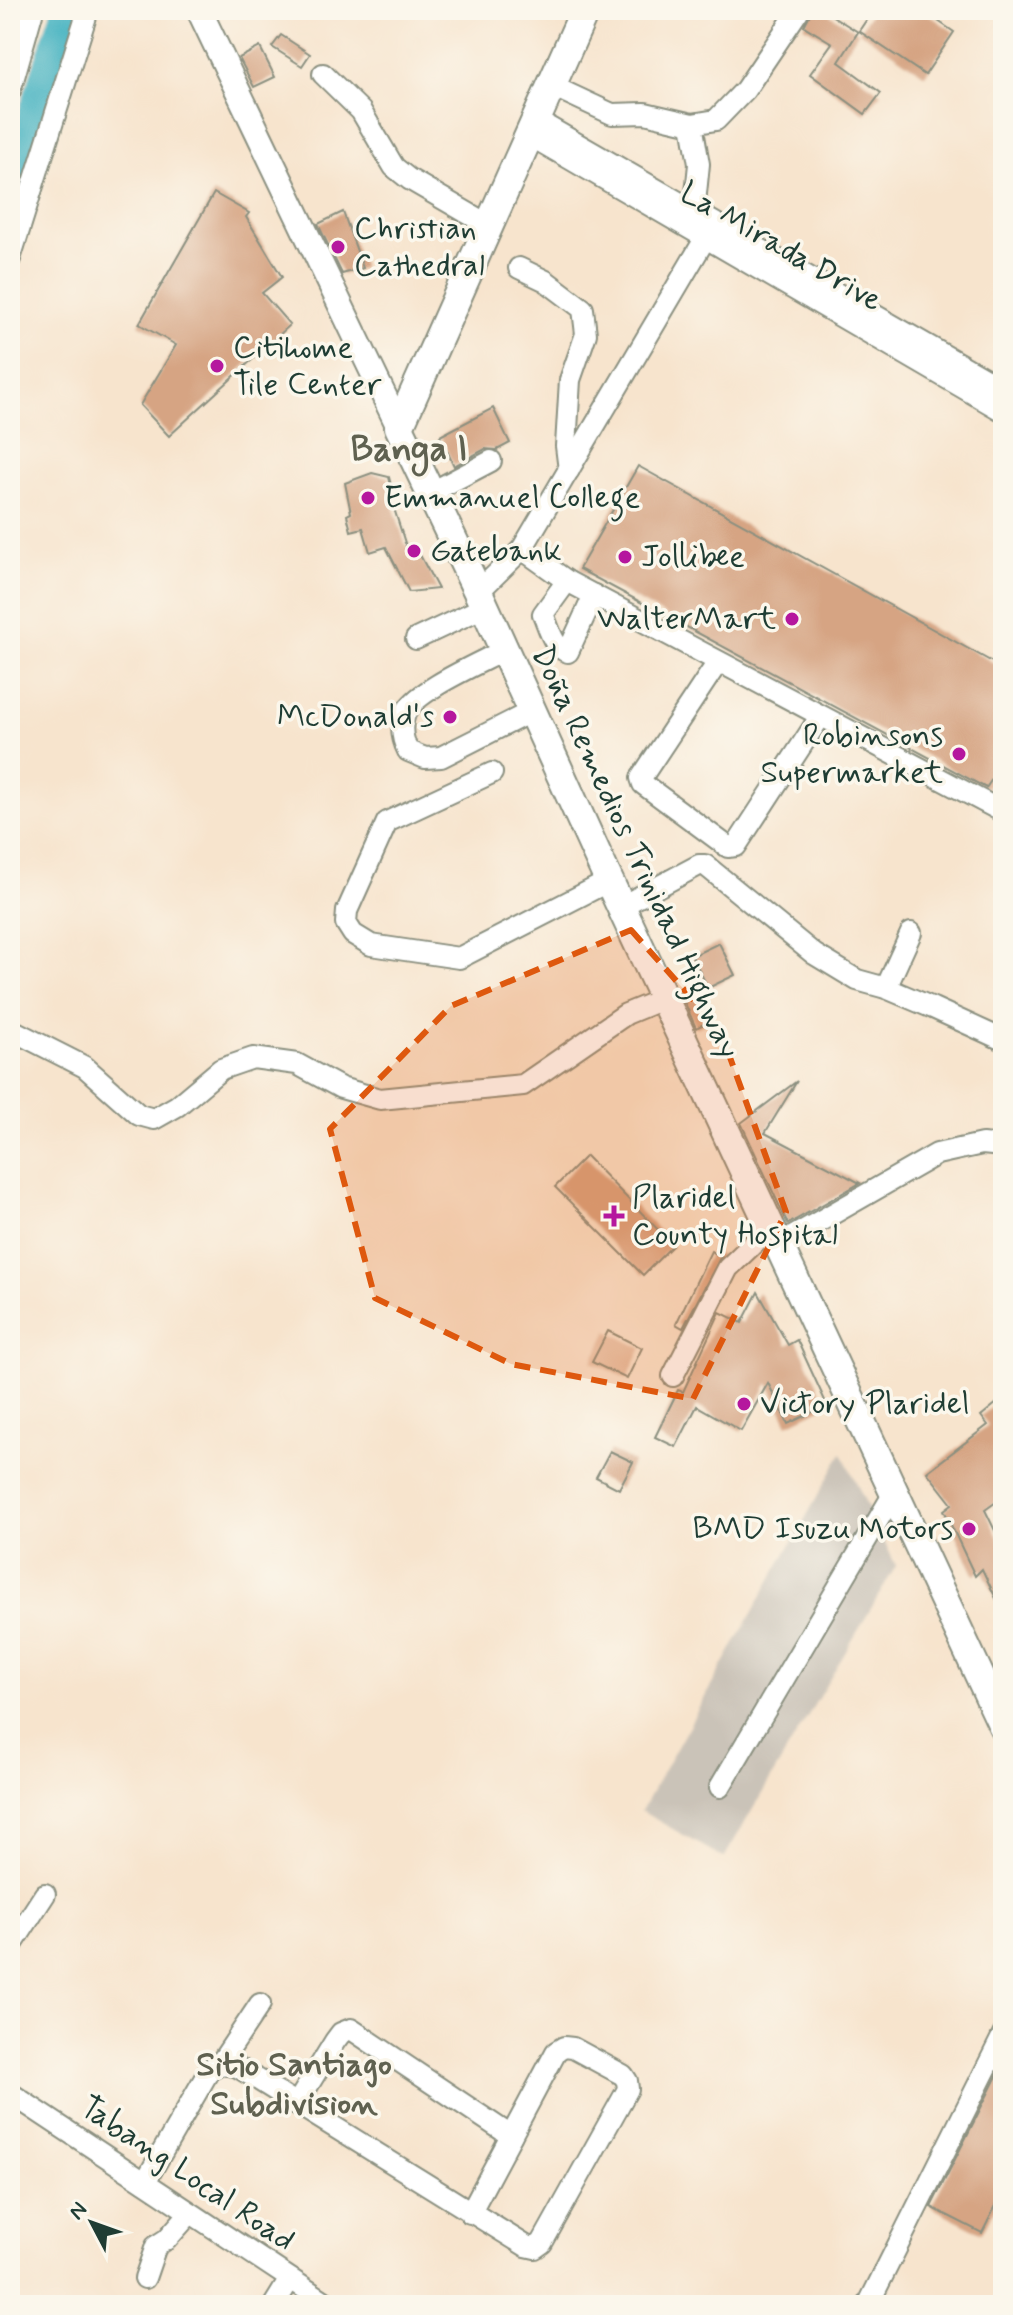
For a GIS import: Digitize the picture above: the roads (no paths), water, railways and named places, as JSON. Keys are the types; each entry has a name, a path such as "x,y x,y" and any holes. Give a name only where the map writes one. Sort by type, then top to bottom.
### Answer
{"highway":[{"path":"399,427 585,10"},
{"name":"Doña Remedios Trinidad Highway","path":"399,427 894,1493 997,1693 1003,1726"}],"main road":[{"name":"Doña Remedios Trinidad Highway","path":"199,10 399,427"}],"street":[{"path":"10,91 33,10"},
{"path":"10,259 88,10"},
{"path":"552,86 612,114 645,113 692,124 716,120 745,90 799,10"},
{"path":"323,74 361,111 394,167 490,226"},
{"path":"692,124 699,164 694,213"},
{"name":"La Mirada Drive","path":"533,127 710,231 1003,411"},
{"name":"La Mirada Drive","path":"577,154 694,213 710,231 1003,389"},
{"path":"416,639 481,599 522,549 710,231"},
{"path":"519,268 546,281 583,309 586,334 570,380 566,446 569,470"},
{"path":"430,493 491,461"},
{"path":"522,549 567,581 1003,812"},
{"path":"567,581 543,614 562,651 568,652 573,645 594,595"},
{"path":"504,650 418,698 405,712 403,740 408,751 425,758 441,757 532,711"},
{"path":"718,662 641,778 643,784 728,847 736,846 820,717"},
{"path":"492,773 387,822 347,911 346,923 353,934 371,945 459,958 609,881"},
{"path":"622,906 699,865 705,865 814,954 857,980 886,988 1003,1040"},
{"path":"886,988 911,933"},
{"path":"10,1029 85,1067 139,1115 154,1119 177,1106 221,1069 253,1058 297,1064 341,1088 380,1099 523,1085 626,1014 665,998"},
{"path":"673,1376 728,1268 776,1235 937,1154 982,1144 1003,1146"},
{"path":"720,1787 894,1493"},
{"path":"10,1948 45,1894"},
{"path":"145,2182 199,2085 210,2069 220,2064 260,2004"},
{"path":"296,2105 335,2041 341,2033 351,2029 511,2136"},
{"path":"868,2305 1003,2035"},
{"path":"220,2064 236,2066 470,2213 526,2246 535,2248 542,2243 628,2089 623,2075 573,2048 564,2047 556,2052 470,2213"},
{"name":"Tabang Local Road","path":"10,2093 330,2305"},
{"path":"145,2278 156,2246 167,2239 190,2213"},
{"path":"274,2305 290,2279"}],"waterway":[{"path":"10,185 67,10"}],"place":[{"name":"Christian Cathedral","path":"338,247"},
{"name":"Citihome Tile Center","path":"217,366"},
{"name":"Emmanuel College","path":"368,498"},
{"name":"Gatebank","path":"414,551"},
{"name":"Jollibee","path":"625,557"},
{"name":"WalterMart","path":"792,619"},
{"name":"McDonald's","path":"450,717"},
{"name":"Robinsons Supermarket","path":"959,754"},
{"name":"Plaridel County Hospital","path":"614,1216"},
{"name":"Victory Plaridel","path":"744,1404"},
{"name":"BMD Isuzu Motors","path":"969,1529"}],"district":[{"name":"Banga I","path":"409,450"},
{"name":"Sitio Santiago Subdivision","path":"294,2084"}]}
